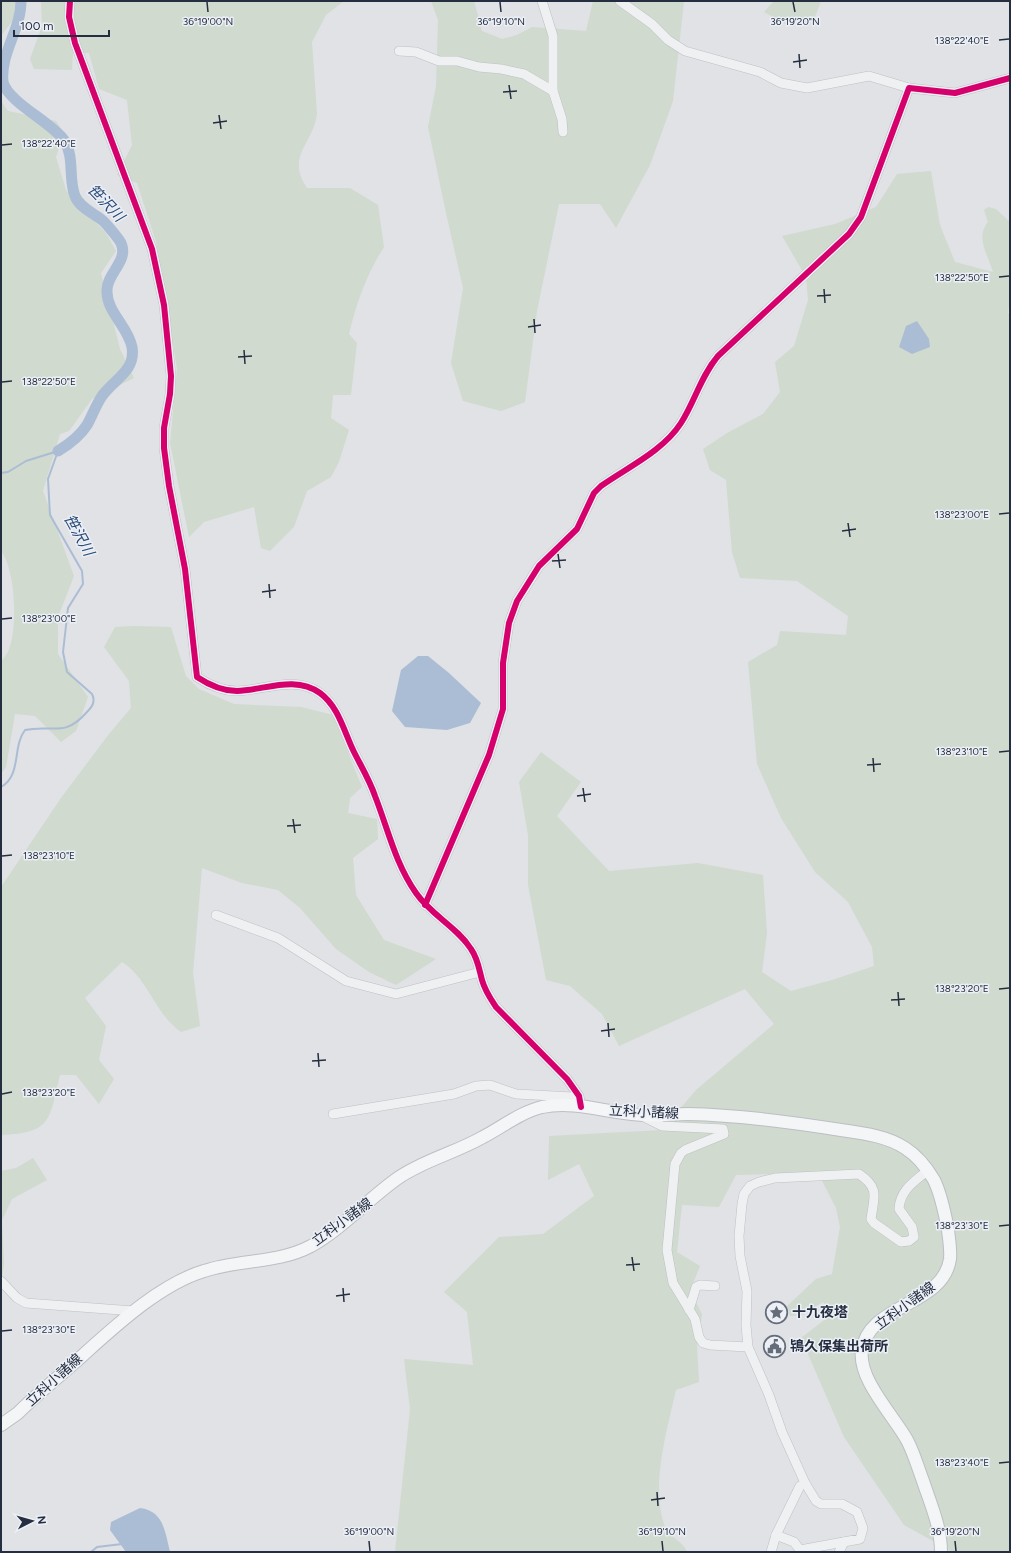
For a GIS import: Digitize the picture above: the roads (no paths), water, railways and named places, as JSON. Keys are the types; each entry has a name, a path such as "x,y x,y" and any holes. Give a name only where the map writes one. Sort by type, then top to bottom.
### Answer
{"main road":[{"name":"立科小諸線","path":"1,1425 18,1412 107,1332 134,1311 172,1286 201,1271 279,1258 311,1246 351,1217 407,1172 430,1159 467,1147 526,1112 543,1107 581,1107 642,1115 688,1114 802,1124 856,1132 887,1139 910,1152 927,1171 935,1183 947,1223 950,1257 947,1269 933,1288 881,1321 873,1328 867,1336 861,1355 865,1376 893,1416 910,1446 936,1517 941,1540 941,1552"}],"street":[{"path":"70,1 69,17 75,43 152,249 160,283 171,376 170,394 164,428 164,441 169,486 185,569 197,678 218,688 236,691 295,683 305,685 319,692 326,698 340,717 349,742 375,795 388,838 403,872 425,906 465,942 477,960 487,994 496,1007 567,1079 579,1096 581,1107"},
{"path":"542,1 553,36 553,91 562,119 563,132"},
{"path":"620,1 647,20 668,40 685,51 760,72 781,83 807,88 870,76 909,88 955,93 1010,78"},
{"path":"399,51 416,52 439,61 457,61 479,67 501,69 524,74 553,91"},
{"path":"425,906 489,755 501,720 503,709 503,663 509,623 521,595 539,566 577,530 594,493 601,486 660,447 673,434 682,422 710,366 718,356 849,234 861,217 909,88"},
{"path":"216,915 278,938 346,981 396,994 480,972"},
{"path":"333,1114 454,1094 476,1086 490,1085 516,1094 573,1097 581,1107"},
{"path":"642,1115 662,1126 723,1129 725,1132 685,1150 681,1153 675,1164 667,1250 673,1283 695,1319 699,1337 703,1343 710,1345 748,1347"},
{"path":"776,1535 794,1542 800,1550 860,1539 863,1528 857,1512 842,1504 821,1504 816,1501 805,1483 780,1428 770,1395 748,1347 746,1325 747,1291 740,1256 739,1236 744,1194 750,1186 775,1178 859,1174 870,1182 875,1192 871,1219 882,1230 901,1242 909,1241 914,1237 912,1227 899,1209 900,1199 907,1188 927,1171"},
{"path":"1,1281 18,1298 26,1303 134,1311"},
{"path":"689,1310 696,1287 700,1285 715,1286"},
{"path":"771,1552 776,1535 800,1486 805,1483"},
{"path":"839,1552 844,1542"}],"water":[{"path":"917,321 929,339 930,347 912,354 899,347 906,326"},
{"path":"418,656 428,656 449,673 481,703 470,723 447,730 405,727 392,711 401,670"},
{"path":"140,1508 154,1513 159,1518 165,1530 170,1552 126,1552 110,1530 111,1522"}],"waterway":[{"name":"笹沢川","path":"21,1 18,22 7,51 3,71 3,82 13,97 50,126 64,140 69,154 73,189 77,200 83,207 104,221 121,243 123,249 122,256 110,278 107,290 113,312 130,339 132,347 131,362 127,369 102,396 87,425 81,433 58,451"},
{"path":"1,473 8,472 26,461 58,451"},
{"name":"笹沢川","path":"1,787 8,782 12,775 21,737 25,730 64,728 78,721 92,706 93,702 92,694 67,672 63,652 68,608 83,584 82,571 50,515 48,479 58,451"},
{"path":"91,1552 97,1547 122,1544"}],"place":[{"name":"十九夜塔","path":"777,1312"},
{"name":"鴇久保集出荷所","path":"775,1346"}]}
